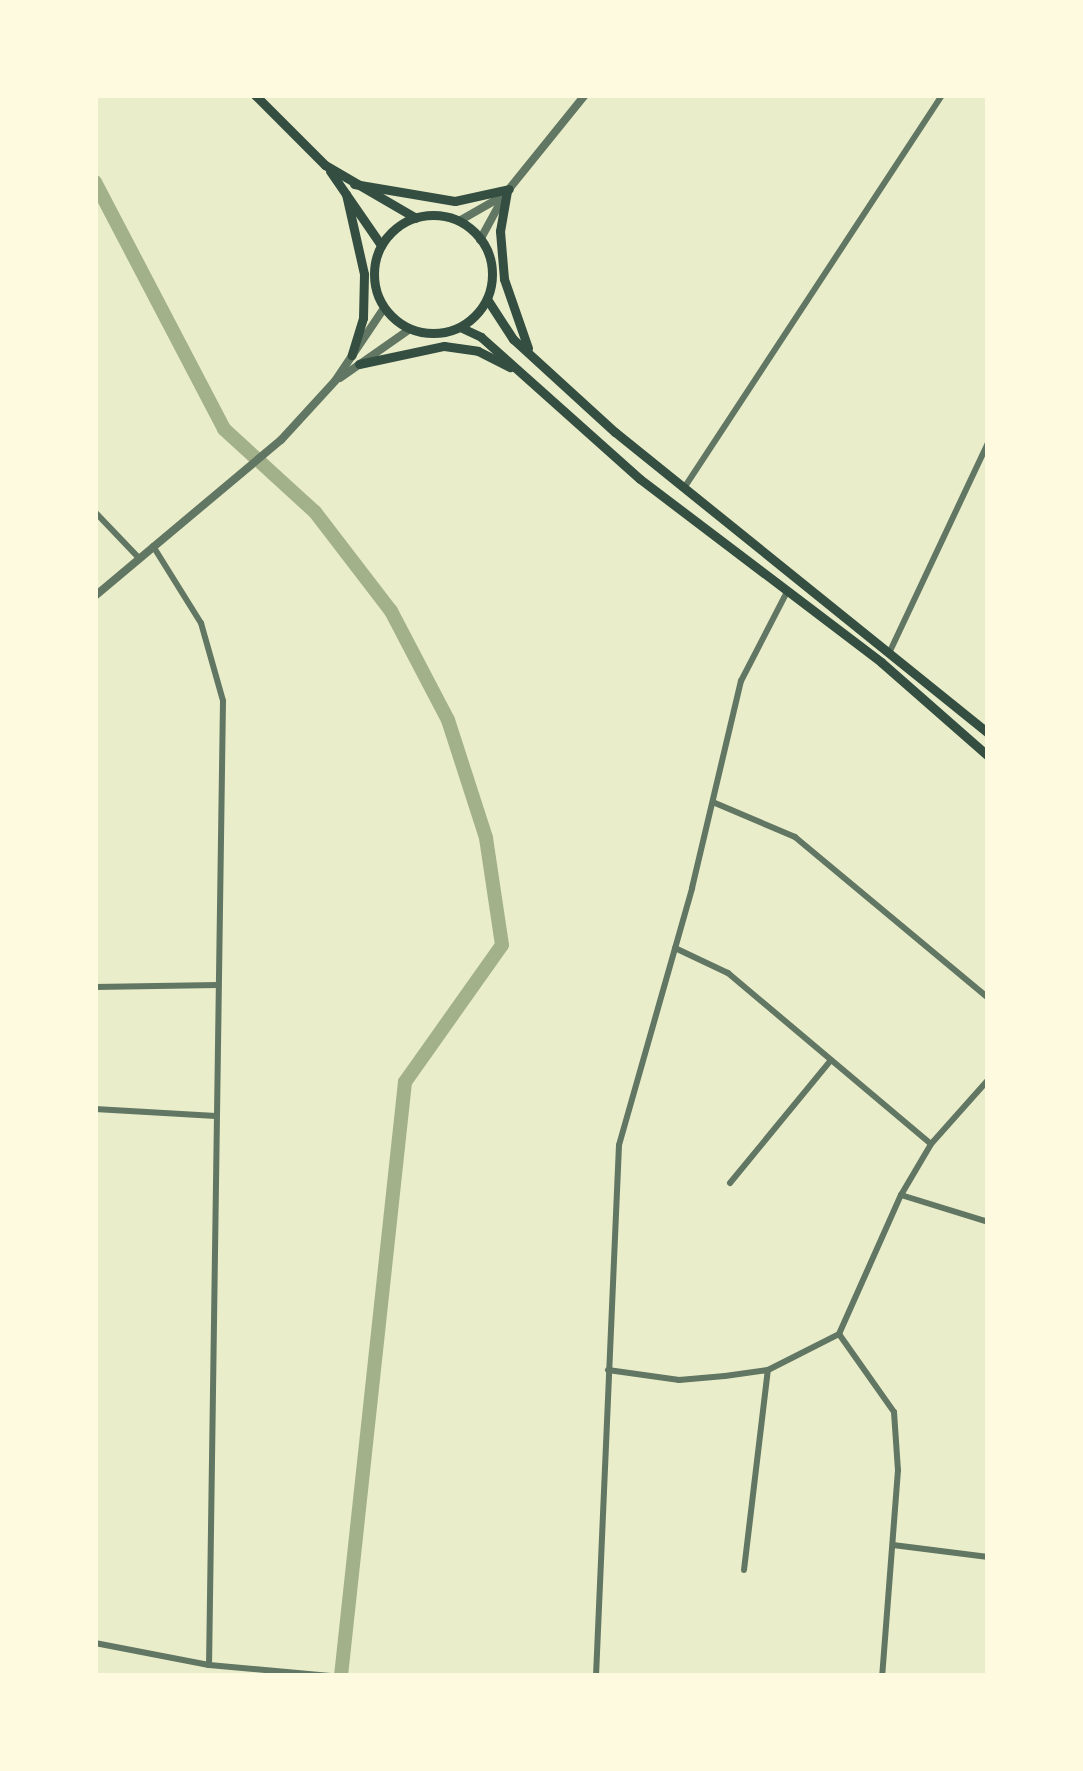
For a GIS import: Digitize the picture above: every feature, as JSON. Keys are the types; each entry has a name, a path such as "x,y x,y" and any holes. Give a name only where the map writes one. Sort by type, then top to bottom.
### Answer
{"main road":[{"path":"255,95 325,165 381,245"},
{"path":"325,165 416,218 459,222 480,240 491,268 486,299 460,327 426,334 410,329 384,308 374,277 381,245 416,218"},
{"path":"354,184 455,201 507,192 500,230 504,280 534,359"},
{"path":"346,194 364,274 363,318 352,354"},
{"path":"486,299 534,359 891,648 988,733"},
{"path":"460,327 522,373 640,478 881,662 988,756"},
{"path":"359,364 460,347 522,373"}],"street":[{"path":"480,240 507,192 586,95"},
{"path":"686,485 942,95"},
{"path":"459,222 507,192"},
{"path":"95,596 281,440 335,381 384,308"},
{"path":"335,381 410,329"},
{"path":"891,648 988,443"},
{"path":"980,458 988,464"},
{"path":"95,512 138,557"},
{"path":"152,545 201,623 221,678 209,1665"},
{"path":"596,1676 619,1145 714,803 741,681 787,592"},
{"path":"714,803 795,837 988,998"},
{"path":"675,948 728,973 932,1144"},
{"path":"95,987 218,986"},
{"path":"730,1183 830,1060"},
{"path":"608,1370 679,1380 768,1370 839,1334 902,1195 932,1144 988,1080"},
{"path":"95,1110 216,1116"},
{"path":"902,1195 988,1222"},
{"path":"839,1334 894,1412 893,1545 882,1676"},
{"path":"744,1570 768,1370"},
{"path":"893,1545 988,1557"},
{"path":"95,1642 209,1665 330,1676"}],"waterway":[{"path":"95,182 224,429 315,512 391,611 448,720 486,838 502,945 405,1082 341,1676"}]}
